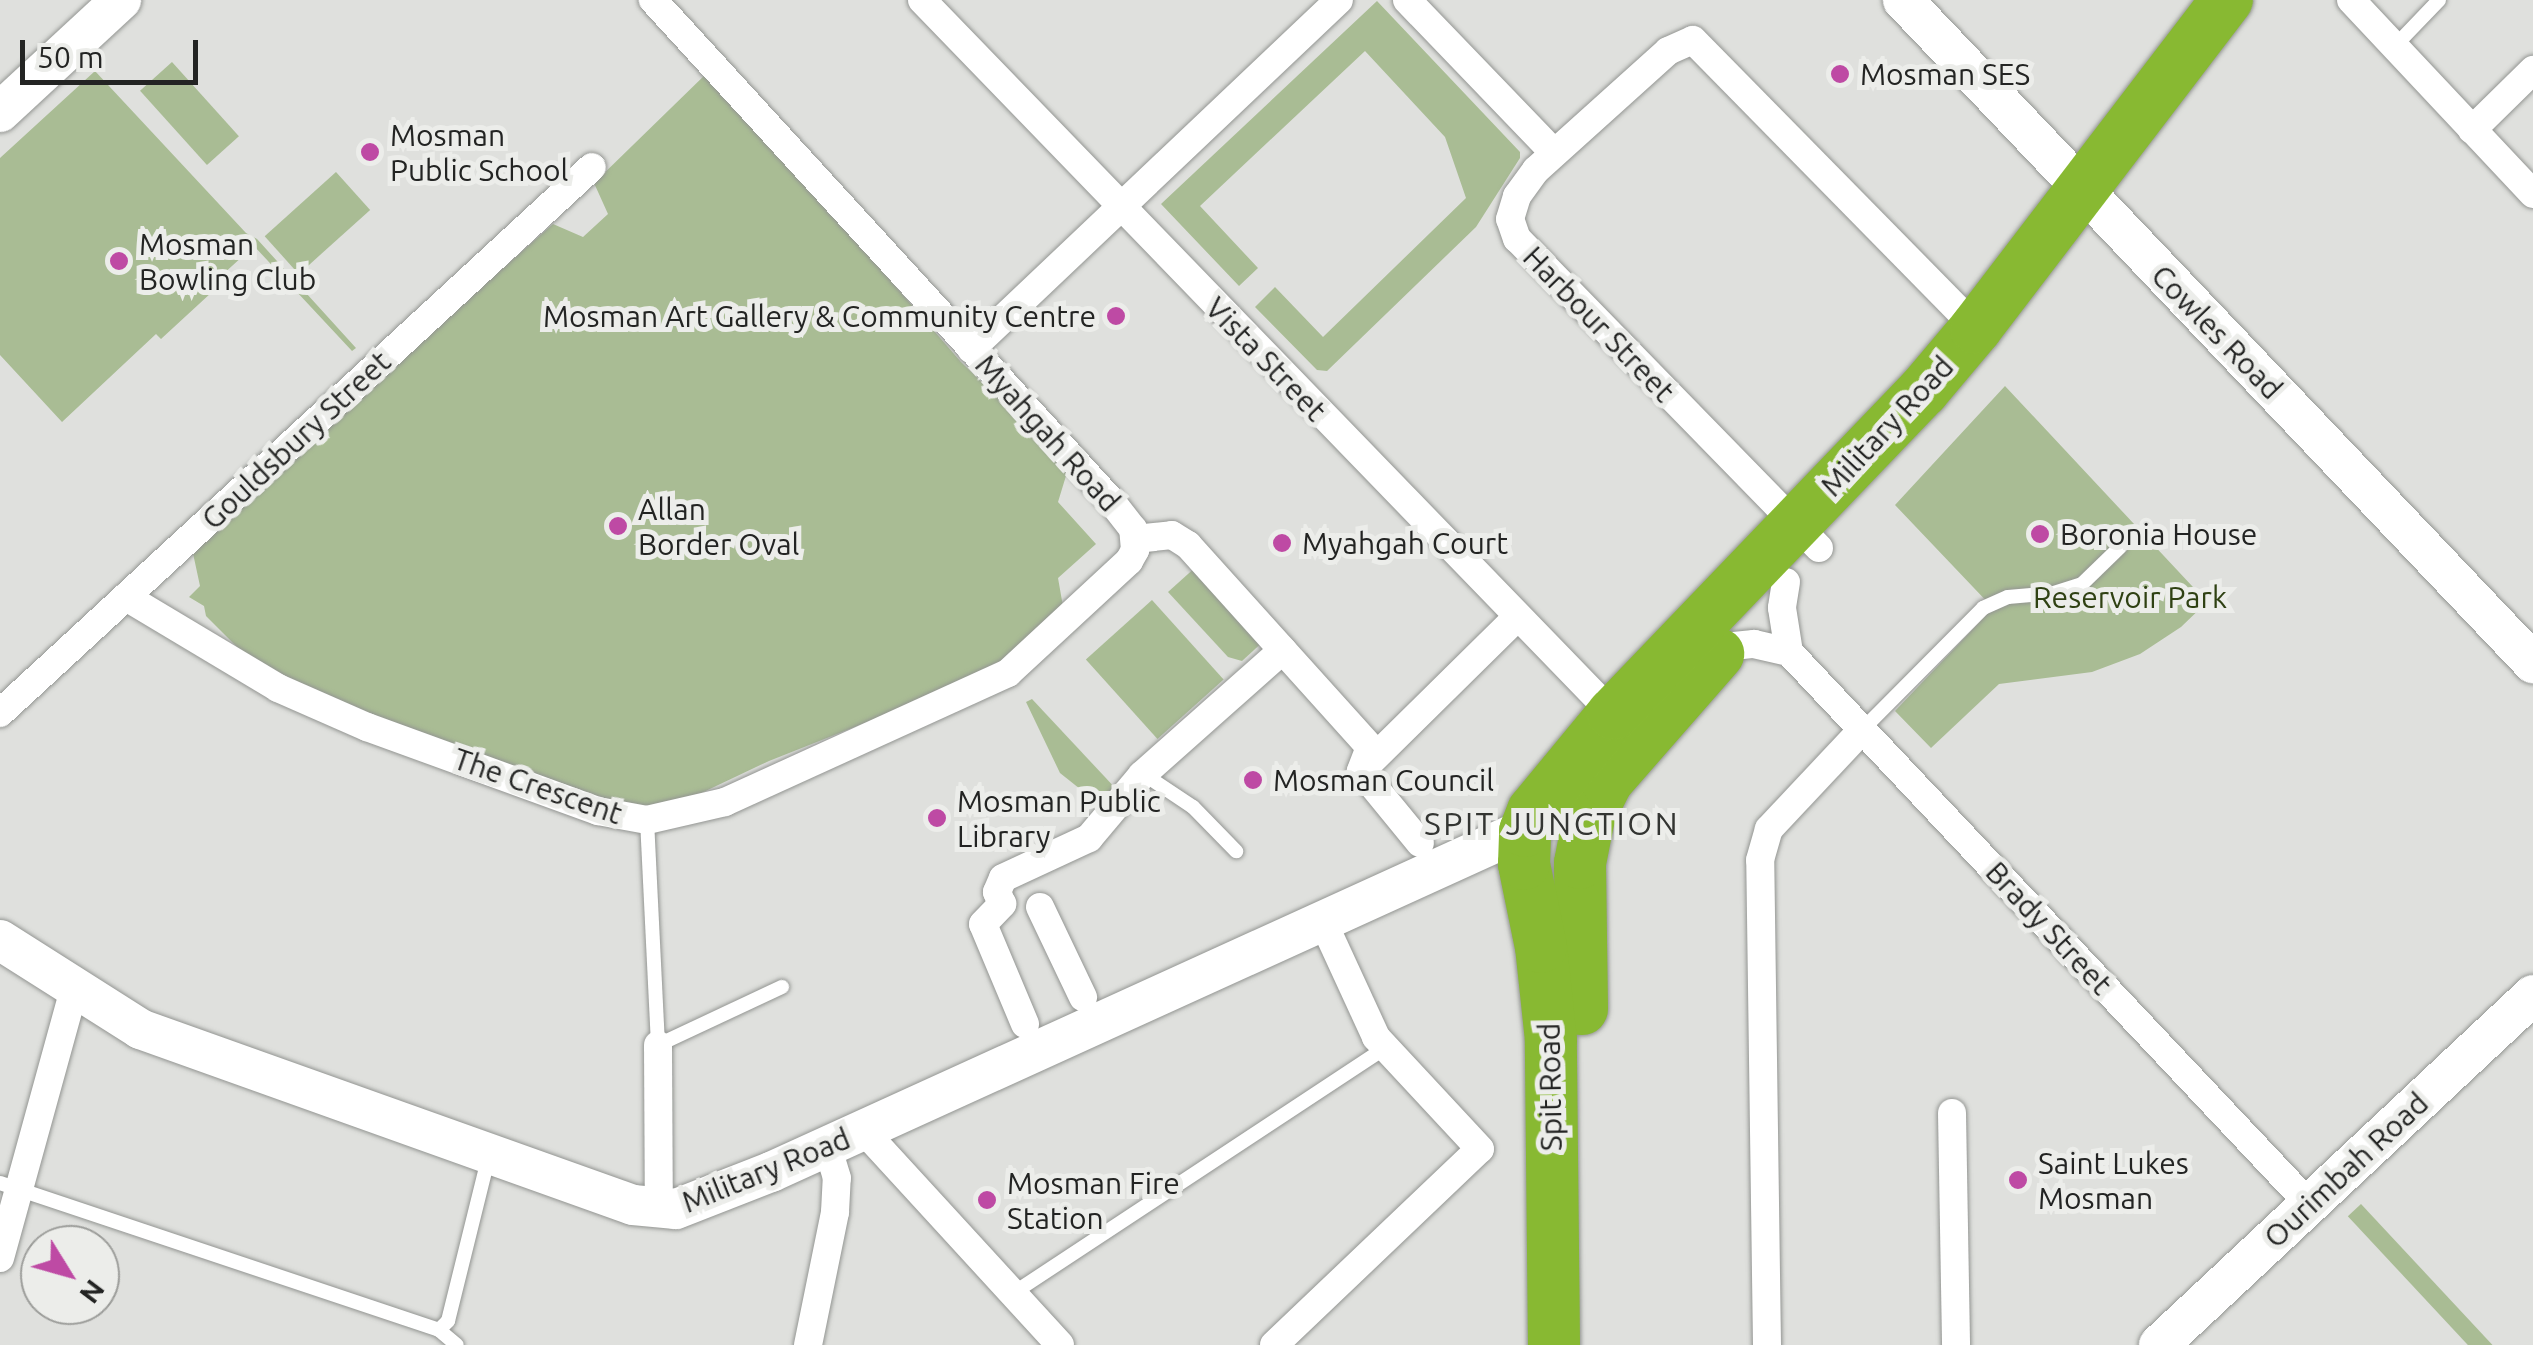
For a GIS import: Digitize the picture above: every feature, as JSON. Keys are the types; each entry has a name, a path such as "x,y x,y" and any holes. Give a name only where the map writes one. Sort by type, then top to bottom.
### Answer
{"highway":[{"name":"Military Road","path":"1525,832 1550,786 1613,714 1936,426 2227,0"},
{"name":"Military Road","path":"1584,836 1608,782 1724,646 1923,391 2268,0"},
{"name":"Spit Road","path":"1525,832 1524,864 1542,947 1551,1040 1554,1345"},
{"name":"Spit Road","path":"1584,836 1577,950 1587,1081 1588,1345"}],"main road":[{"path":"0,112 121,0"},
{"name":"Cowles Road","path":"1903,0 2533,663"},
{"name":"Military Road","path":"0,940 140,1029 633,1205 659,1209 695,1205 1525,832 1554,812 1616,743 1673,704"},
{"path":"1525,832 1548,848 1556,865 1577,950"},
{"name":"Ourimbah Road","path":"2158,1345 2533,995"}],"street":[{"name":"Myahgah Road","path":"653,0 1113,503 1135,539 1172,535 1188,545 1370,747 1361,771 1420,842"},
{"name":"Vista Street","path":"922,0 1613,714"},
{"path":"971,349 1339,0"},
{"path":"1406,0 1554,153"},
{"path":"2351,0 2533,194"},
{"name":"Harbour Street","path":"1800,551 1517,239 1510,219 1517,196 1554,153 1668,51 1694,40 1976,328"},
{"path":"2472,130 2533,70"},
{"name":"Gouldsbury Street","path":"0,713 592,167"},
{"name":"The Crescent","path":"126,597 278,688 367,726 598,811 647,820 725,802 1008,673 1129,561 1135,539"},
{"path":"1724,646 1754,644 1789,652 1782,608 1800,551"},
{"path":"1361,771 1517,617"},
{"path":"1025,1024 983,924 1002,904 997,892 1002,878 1089,838 1145,770 1282,650"},
{"name":"Brady Street","path":"1789,652 2309,1204"},
{"path":"1766,1345 1760,860 1770,829 1862,730"},
{"path":"1040,908 1082,998"},
{"path":"1274,1345 1480,1148 1385,1048 1323,922"},
{"path":"0,1258 10,1185 74,990"},
{"path":"658,1045 659,1209"},
{"path":"1952,1114 1956,1345"},
{"path":"864,1131 1060,1345"},
{"path":"808,1345 835,1212 837,1178 827,1146"}],"lane":[{"path":"2394,47 2439,0"},
{"path":"1862,730 1983,608 2008,597 2054,593 2082,584 2120,547"},
{"path":"1145,770 1193,807 1236,851"},
{"path":"647,820 658,1045 782,988"},
{"path":"1012,1294 1385,1048"},
{"path":"439,1330 448,1321 489,1154"},
{"path":"10,1185 439,1330 457,1345"}],"green space":[{"path":"1377,1 1520,152 1520,158 1476,227 1327,371 1317,370 1255,307 1275,287 1323,337 1466,198 1445,137 1365,51 1200,206 1258,268 1239,286 1161,204"},
{"path":"172,62 239,136 207,165 140,91"},
{"name":"Mosman Bowling Club","path":"95,71 356,348 352,351 254,246 221,276 224,281 161,339 156,334 62,422 0,355 0,158"},
{"path":"709,71 961,362 1069,466 1058,502 1096,544 1058,578 1064,612 1009,661 973,680 769,761 632,826 278,688 206,616 204,606 189,597 200,586 191,544 553,224 583,237 608,214 594,183"},
{"path":"336,172 370,210 299,274 265,236"},
{"name":"Reservoir Park","path":"2005,386 2207,602 2181,627 2140,654 2092,672 1999,684 1931,748 1895,711 1993,608 1895,505"},
{"path":"1198,565 1266,639 1242,661 1228,657 1168,592"},
{"path":"1152,600 1224,680 1157,739 1086,660"},
{"path":"1032,699 1118,791 1104,808 1060,773 1026,702"},
{"path":"2361,1204 2492,1345 2468,1345 2348,1216"}],"place":[{"name":"Mosman SES","path":"1840,74"},
{"name":"Mosman Public School","path":"370,152"},
{"name":"Mosman Bowling Club","path":"119,261"},
{"name":"Mosman Art Gallery & Community Centre","path":"1116,316"},
{"name":"Allan Border Oval","path":"618,526"},
{"name":"Boronia House","path":"2040,534"},
{"name":"Myahgah Court","path":"1282,543"},
{"name":"Mosman Council","path":"1253,780"},
{"name":"Mosman Public Library","path":"937,818"},
{"name":"Saint Lukes Mosman","path":"2018,1180"},
{"name":"Mosman Fire Station","path":"987,1200"}],"district":[{"name":"SPIT JUNCTION","path":"1552,823"}]}
